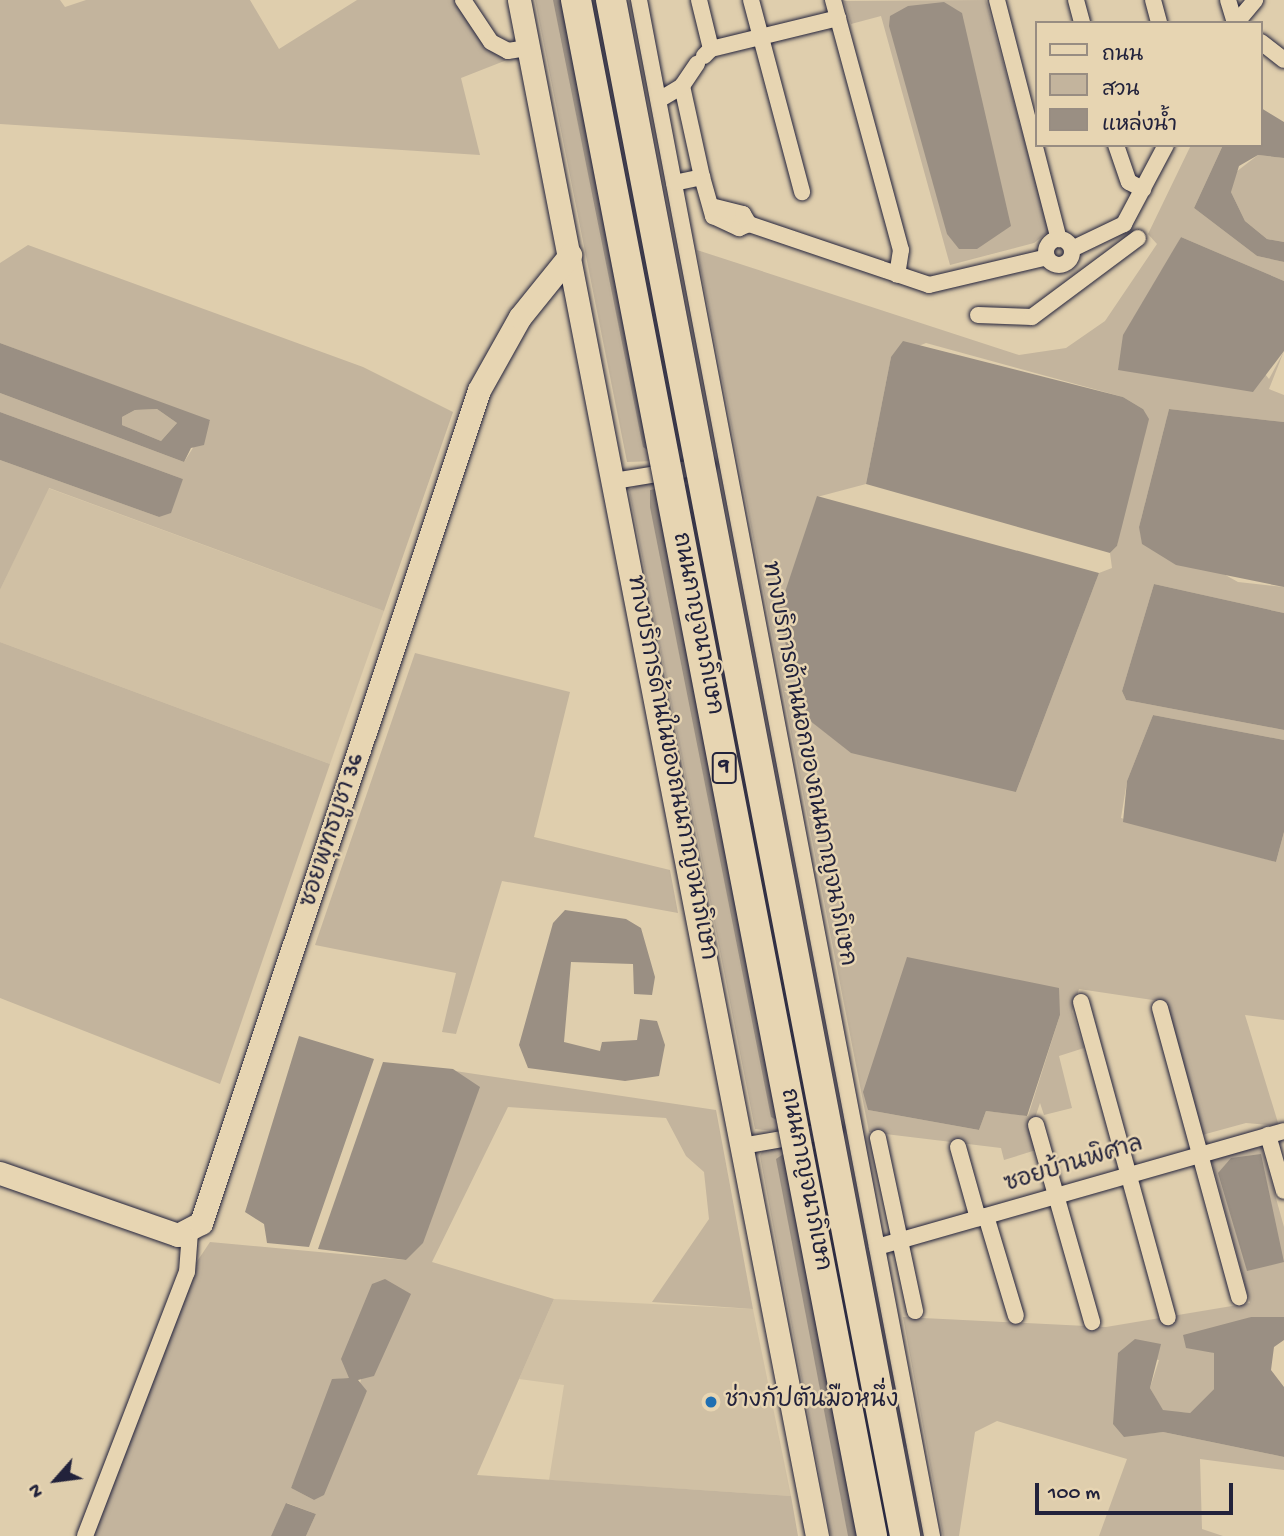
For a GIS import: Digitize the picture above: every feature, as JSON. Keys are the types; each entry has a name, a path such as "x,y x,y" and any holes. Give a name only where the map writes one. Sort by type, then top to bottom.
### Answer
{"highway":[{"name":"ถนนกาญจนาภิเษก","path":"576,0 872,1536"},
{"name":"ถนนกาญจนาภิเษก","path":"611,0 905,1536"}],"main road":[{"name":"ทางบริการด้านในของถนนกาญจนาภิเษก","path":"519,0 817,1536"},
{"name":"ซอยพุทธบูชา 36","path":"190,1232 206,1212 479,390 520,317 570,255"},
{"path":"0,1172 145,1226 190,1232"}],"street":[{"path":"463,0 491,43 508,51 528,48"},
{"name":"ทางบริการด้านนอกของถนนกาญจนาภิเษก","path":"639,0 932,1536"},
{"path":"699,0 704,56"},
{"path":"751,0 802,192"},
{"path":"833,0 901,250 897,275"},
{"path":"997,0 1036,141"},
{"path":"1076,0 1081,21"},
{"path":"1153,0 1158,21"},
{"path":"1228,0 1235,21"},
{"path":"1238,21 1255,0"},
{"path":"659,100 682,86 704,56 838,18"},
{"path":"1263,44 1284,60"},
{"path":"682,86 710,206 743,214 749,224 897,275 942,284 1047,257 1058,265 1066,250 1115,233 1143,189 1165,147"},
{"path":"1038,147 1075,285"},
{"path":"1117,147 1129,182 1143,189"},
{"path":"674,183 702,177"},
{"path":"978,315 1032,317 1138,238"},
{"path":"614,481 727,466"},
{"path":"1081,1002 1168,1317"},
{"path":"1160,1009 1239,1297"},
{"path":"1036,1125 1092,1322"},
{"path":"742,1146 853,1126"},
{"path":"1276,1133 1284,1191"},
{"name":"ซอยบ้านพิศาล","path":"877,1247 1128,1173 1276,1133"},
{"path":"878,1138 915,1311"},
{"path":"958,1147 1016,1316"},
{"path":"85,1536 187,1272 190,1232"}],"shaded area":[{"path":"48,488 384,611 330,764 0,642 0,590"},
{"path":"554,1299 753,1309 791,1496 549,1480 564,1385 519,1379"}],"green space":[{"path":"0,0 60,0 65,7 86,0 250,0 279,49 357,0 457,0 517,56 461,78 480,155 0,124"},
{"path":"535,0 626,0 712,450 685,460 627,462"},
{"path":"986,0 1049,231 1034,243 950,265 881,16 851,24 844,1"},
{"path":"1190,147 1222,147 1194,208 1257,256 1284,262 1284,281 1181,237 1172,255 1269,379 1284,351 1269,389 1284,395 1284,422 1169,409 1139,527 1238,582 1284,587 1284,613 1154,584 1122,691 1126,700 1284,730 1284,740 1153,715 1127,781 1121,818 1276,862 1284,832 1284,1020 1245,1015 1279,1126 1246,1123 1202,1135 1166,1002 1079,989 1072,1011 1084,1048 1059,1056 1072,1108 1044,1115 1040,1103 1030,1133 1036,1150 1004,1160 1001,1148 869,1132 697,250 1019,355 1066,348 1105,321 1157,244 1148,234","holes":["926,343 1123,397 1143,409 1117,546 1110,553 1112,568 1099,573 1016,792 817,497 866,484 891,357","1060,1015 1028,1116 986,1111 979,1130 868,1110"]},
{"path":"1258,155 1284,158 1284,242 1267,239 1245,221 1231,192 1232,175"},
{"path":"28,245 363,367 453,412 384,611 49,488 0,590 0,460 159,517 183,479 0,412 0,393 184,462 210,421 0,343 0,263"},
{"path":"157,409 177,423 161,441 122,425 122,417 135,410"},
{"path":"716,472 839,1115 774,1131 755,1129 629,490 645,481"},
{"path":"0,642 330,764 220,1084 0,998"},
{"path":"415,653 570,692 534,837 670,870 678,913 502,881 456,1034 442,1032 456,973 315,945"},
{"path":"455,1071 716,1110 753,1309 652,1302 709,1219 704,1172 686,1156 666,1118 508,1107 432,1262 554,1299 477,1475 791,1496 798,1536 306,1536 316,1514 287,1503 271,1536 92,1536 196,1263 210,1242 406,1260 479,1088","holes":["343,1365 362,1375 359,1388 367,1391 314,1500 291,1488 339,1379 349,1378 351,1371"]},
{"path":"841,1137 901,1413 906,1447 901,1448 918,1536 831,1536 760,1156 763,1149"},
{"path":"1249,1147 1262,1148 1284,1227 1284,1317 1251,1317 1199,1346 1214,1353 1214,1389 1190,1413 1163,1411 1150,1388 1159,1360 1118,1353 1118,1383 1124,1436 1163,1432 1284,1457 1284,1470 1200,1459 1202,1529 1223,1536 1099,1536 1127,1459 997,1421 975,1432 959,1536 943,1536 903,1317 1106,1327 1250,1303 1211,1158"}],"water":[{"path":"553,0 620,0 691,444 680,450 655,455 643,447"},
{"path":"944,2 962,13 1011,226 977,249 959,249 947,234 889,26 890,16 908,6"},
{"path":"1263,109 1284,122 1284,158 1258,155 1239,166 1231,192 1245,221 1267,239 1284,242 1284,262 1257,256 1194,208 1222,147 1263,147"},
{"path":"1181,237 1284,281 1284,351 1253,392 1118,370 1123,335"},
{"path":"903,341 1123,397 1143,409 1149,419 1117,546 1110,553 866,484 891,357"},
{"path":"0,343 210,420 204,445 191,448 184,462 0,393","holes":["157,409 177,423 161,441 122,425 122,417 135,410"]},
{"path":"1169,409 1284,422 1284,587 1176,565 1142,544 1139,527"},
{"path":"0,412 183,479 171,513 159,517 0,460"},
{"path":"710,481 831,1108 782,1123 771,1117 650,507 650,490"},
{"path":"817,496 1099,573 1016,792 851,753 809,720 777,616"},
{"path":"1154,584 1284,613 1284,730 1126,700 1122,691"},
{"path":"1153,715 1284,740 1284,832 1276,862 1123,822 1127,781"},
{"path":"565,910 626,919 641,928 655,977 652,995 634,994 633,964 571,962 564,1042 600,1051 602,1042 637,1040 640,1019 657,1021 665,1045 659,1076 625,1081 528,1068 519,1045 553,923"},
{"path":"907,957 1059,988 1060,1015 1027,1116 986,1111 979,1130 868,1110 863,1092"},
{"path":"299,1036 374,1059 309,1247 267,1243 264,1224 245,1212"},
{"path":"383,1062 453,1069 480,1087 423,1243 406,1260 318,1249"},
{"path":"838,1146 915,1536 848,1536 776,1159 788,1151"},
{"path":"1261,1154 1284,1262 1247,1271 1218,1173 1231,1158"},
{"path":"385,1279 411,1294 374,1376 358,1380 367,1391 324,1495 314,1500 291,1488 332,1379 349,1378 341,1359 372,1284"},
{"path":"1251,1317 1284,1317 1284,1340 1274,1347 1271,1370 1284,1387 1284,1457 1163,1432 1124,1437 1113,1424 1118,1353 1135,1339 1161,1344 1150,1388 1163,1410 1190,1413 1214,1389 1214,1353 1186,1348 1183,1335"},
{"path":"286,1503 316,1514 306,1536 271,1536"}],"place":[{"name":"ช่างกัปตันมือหนึ่ง","path":"711,1402"}]}
